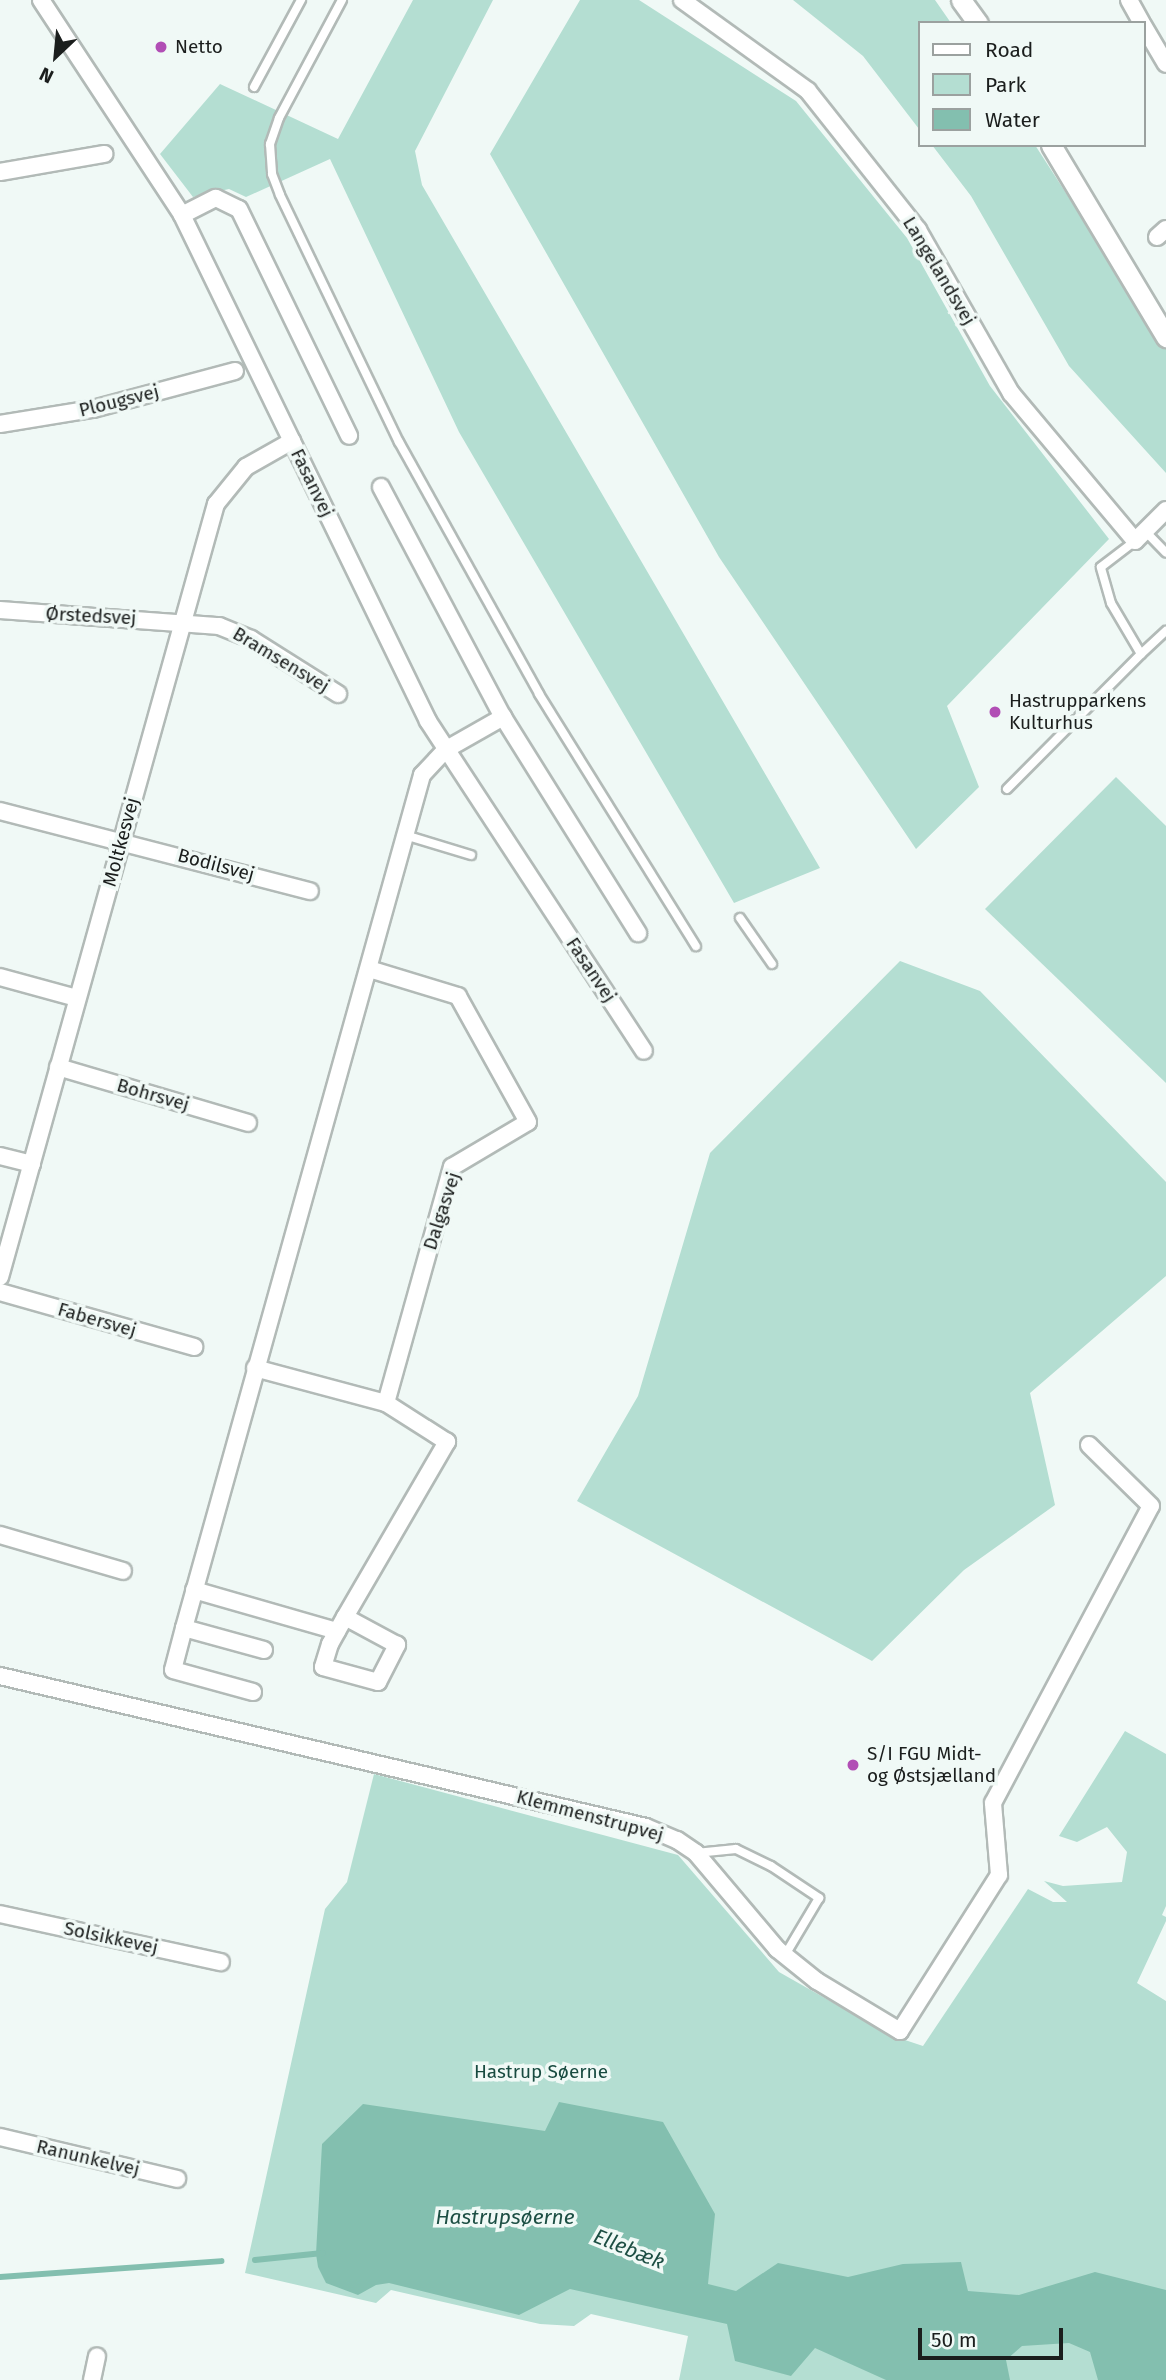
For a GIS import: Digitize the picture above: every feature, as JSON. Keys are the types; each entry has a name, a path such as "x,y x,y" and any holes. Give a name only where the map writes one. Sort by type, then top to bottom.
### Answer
{"street":[{"name":"Fasanvej","path":"41,0 182,215 400,666 445,750 644,1051"},
{"name":"Langelandsvej","path":"682,0 808,91 918,230 1011,393 1140,536"},
{"path":"961,0 977,21"},
{"path":"1129,0 1141,21"},
{"path":"1145,27 1166,64"},
{"path":"1052,147 1166,337"},
{"path":"0,172 104,154"},
{"path":"182,215 216,198 239,209 349,436"},
{"name":"Plougsvej","path":"0,424 93,410 236,371"},
{"name":"Moltkesvej","path":"0,1277 216,504 230,483 246,467 292,441"},
{"path":"381,487 503,718 638,933"},
{"path":"1140,536 1166,510"},
{"name":"Ørstedsvej","path":"0,610 182,621"},
{"name":"Bramsensvej","path":"182,621 236,631 338,694"},
{"path":"253,1692 173,1670 422,775 445,750 503,718"},
{"name":"Bodilsvej","path":"0,811 122,840 310,891"},
{"name":"Dalgasvej","path":"369,969 458,996 527,1122 452,1167 386,1403"},
{"path":"0,977 77,998"},
{"name":"Bohrsvej","path":"58,1068 248,1123"},
{"path":"0,1156 32,1164"},
{"name":"Fabersvej","path":"0,1292 194,1347"},
{"path":"194,1590 341,1624 447,1442 386,1403 255,1368"},
{"name":"Klemmenstrupvej","path":"0,1676 646,1827 677,1840 696,1853 785,1955 817,1981 900,2031 999,1875 993,1803 1151,1506 1089,1445"},
{"path":"0,1535 123,1571"},
{"path":"184,1628 264,1650"},
{"name":"Solsikkevej","path":"0,1914 221,1962"},
{"name":"Ranunkelvej","path":"0,2137 177,2179"},
{"path":"92,2380 97,2357"}],"lane":[{"path":"254,87 301,0"},
{"path":"342,0 279,118 270,145 272,174 279,195 406,454 539,694 696,946"},
{"path":"1141,654 1111,603 1101,566 1140,536 1166,553"},
{"path":"1007,789 1166,631"},
{"path":"405,835 471,855"},
{"path":"740,918 772,964"},
{"path":"696,1853 736,1849 771,1866 819,1898 785,1955"}],"green space":[{"path":"413,0 493,0 415,151 422,185 820,868 734,903 459,432 330,159 246,197 229,189 193,197 160,154 220,84 338,139"},
{"path":"580,0 639,0 796,101 907,238 990,386 1109,539 947,706 979,787 916,849 719,557 490,154"},
{"path":"793,0 935,0 950,21 918,21 918,128 863,56"},
{"path":"934,147 1036,147 1166,348 1166,473 1069,366 971,196"},
{"path":"1116,777 1166,826 1166,1083 985,909"},
{"path":"900,961 980,991 1166,1182 1166,1276 1030,1393 1055,1505 964,1570 872,1661 577,1501 638,1396 710,1153"},
{"name":"Hastrup Søerne","path":"1125,1731 1166,1754 1166,1906 1162,1915 1166,1917 1166,1921 1137,1983 1166,2001 1166,2380 679,2380 688,2336 591,2314 574,2326 540,2324 391,2290 376,2303 245,2273 325,1909 347,1882 374,1774 678,1855 779,1972 890,2035 923,2046 1028,1889 1053,1902 1067,1902 1044,1881 1063,1886 1122,1882 1127,1852 1107,1827 1077,1842 1059,1836"}],"water":[{"name":"Hastrupsøerne","path":"559,2102 663,2122 715,2214 708,2284 736,2291 778,2263 848,2277 903,2264 961,2262 968,2291 1019,2295 1095,2272 1166,2290 1166,2380 1098,2380 1090,2352 1069,2343 1022,2346 1006,2360 1010,2380 886,2380 815,2348 791,2376 735,2361 727,2324 570,2289 519,2315 389,2283 376,2285 358,2295 326,2283 318,2267 316,2254 322,2144 363,2104 545,2131"}],"waterway":[{"name":"Ellebæk","path":"255,2260 323,2253"},
{"name":"Ellebæk","path":"0,2277 221,2261"}],"place":[{"name":"Netto","path":"161,47"},
{"name":"Hastrupparkens Kulturhus","path":"995,712"},
{"name":"S/I FGU Midt- og Østsjælland","path":"853,1765"}]}
